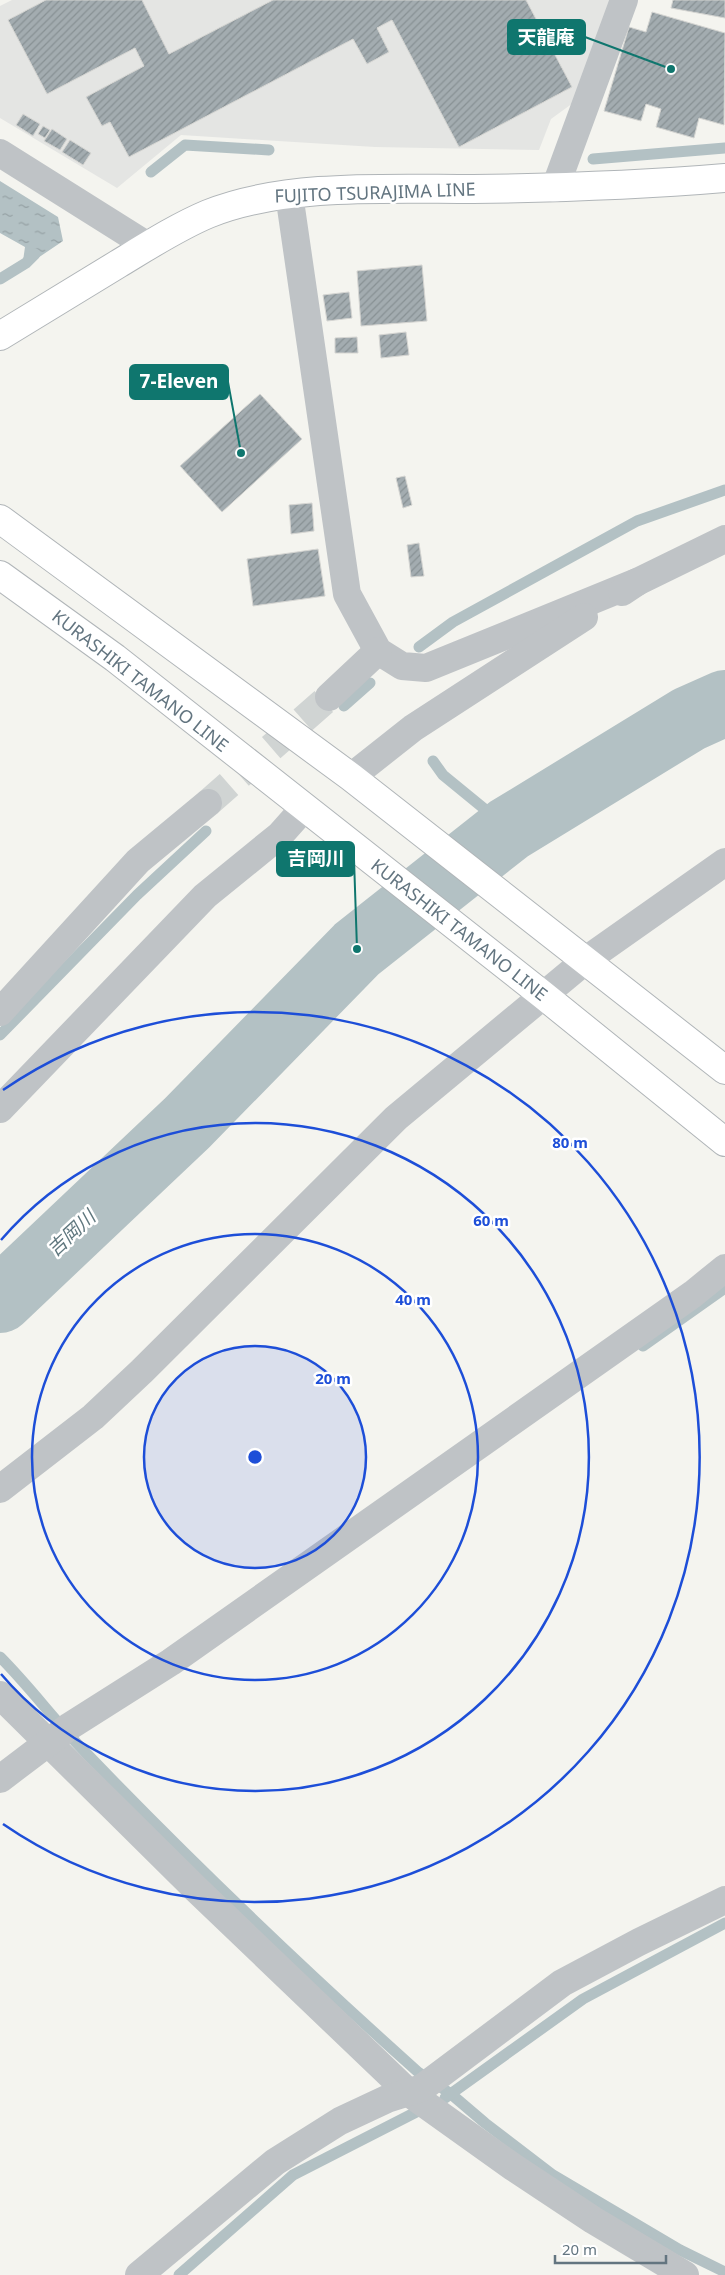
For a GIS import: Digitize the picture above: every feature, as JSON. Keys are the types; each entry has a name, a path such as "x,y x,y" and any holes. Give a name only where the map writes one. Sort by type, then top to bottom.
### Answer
{"main road":[{"name":"FUJITO TSURAJIMA LINE","path":"0,336 148,246 207,214 247,202 289,194 385,190 555,188 725,178"},
{"path":"0,519 358,783 725,1070"},
{"name":"KURASHIKI TAMANO LINE","path":"0,575 115,658 536,989 725,1142"}],"street":[{"path":"555,188 624,0"},
{"path":"0,153 148,246"},
{"path":"289,194 347,594 378,651 402,666 426,668 637,582 725,538"},
{"path":"358,783 413,728 637,582"},
{"path":"329,698 378,651"},
{"path":"0,1012 138,861 208,803"},
{"path":"0,1109 205,896 280,835 314,816"},
{"path":"0,1489 93,1417 142,1372 396,1118 516,1020 536,989 578,954 725,862"},
{"path":"0,1779 59,1734 179,1656 693,1294 725,1268"},
{"path":"0,1694 59,1734 210,1903 423,2089 445,2118 513,2167 593,2220 685,2275"},
{"path":"139,2275 275,2162 340,2121 387,2098 423,2089 562,1983 639,1942 725,1900"}],"shaded area":[{"path":"12,0 46,0 8,20 47,94 135,48 144,66 86,97 102,126 110,122 129,157 353,39 367,64 389,52 377,28 392,20 459,147 572,87 526,0 612,0 573,103 551,119 539,150 375,147 181,135 117,188 0,118 0,6","holes":["23,114 40,124 33,135 16,125","52,130 67,139 60,150 45,141","70,140 91,153 83,165 62,152"]},
{"path":"142,0 273,0 169,54"}],"water":[{"path":"0,181 58,217 63,241 26,266 23,261 25,247 0,233"}],"building":[{"path":"46,0 142,0 169,54 273,0 526,0 572,87 459,147 392,20 377,28 389,52 367,64 353,39 129,157 110,122 102,126 86,97 144,66 135,48 47,94 8,20"},
{"path":"673,0 725,0 725,18 671,8"},
{"path":"652,12 725,33 724,125 699,118 694,138 656,127 661,109 646,104 641,121 604,111 629,27 646,32"},
{"path":"23,114 40,124 33,136 16,125"},
{"path":"43,126 50,130 45,138 38,134"},
{"path":"52,129 67,139 60,150 44,141"},
{"path":"70,140 91,153 83,165 62,152"},
{"path":"422,265 427,321 361,326 357,271"},
{"path":"349,292 352,318 327,321 323,295"},
{"path":"406,332 409,355 381,358 379,335"},
{"path":"357,337 358,353 335,353 335,338"},
{"path":"260,394 302,439 222,512 180,466"},
{"path":"405,476 412,505 403,508 396,478"},
{"path":"312,503 314,531 291,534 289,505"},
{"path":"419,543 424,576 411,577 407,545"},
{"path":"318,549 325,596 253,606 247,559"}],"waterway":[{"path":"151,172 185,145 269,150"},
{"path":"593,159 725,148"},
{"path":"0,279 26,263 35,254"},
{"path":"419,647 453,622 637,521 725,490"},
{"path":"344,706 370,683"},
{"name":"吉岡川","path":"0,1300 187,1123 357,949 509,829 689,719 725,703"},
{"path":"433,761 443,775 509,829"},
{"path":"0,1035 137,895 206,831"},
{"path":"643,1346 725,1288"},
{"path":"0,1657 77,1743 168,1837 291,1956 418,2072 451,2094 485,2123 553,2175 680,2250 725,2272"},
{"path":"445,2098 583,1999 725,1923"},
{"path":"179,2275 293,2175 426,2107"}],"tunnel":[{"path":"208,803 329,697"}],"place":[{"name":"天龍庵","path":"671,69"},
{"name":"7-Eleven","path":"241,453"},
{"name":"吉岡川","path":"357,949"}]}
